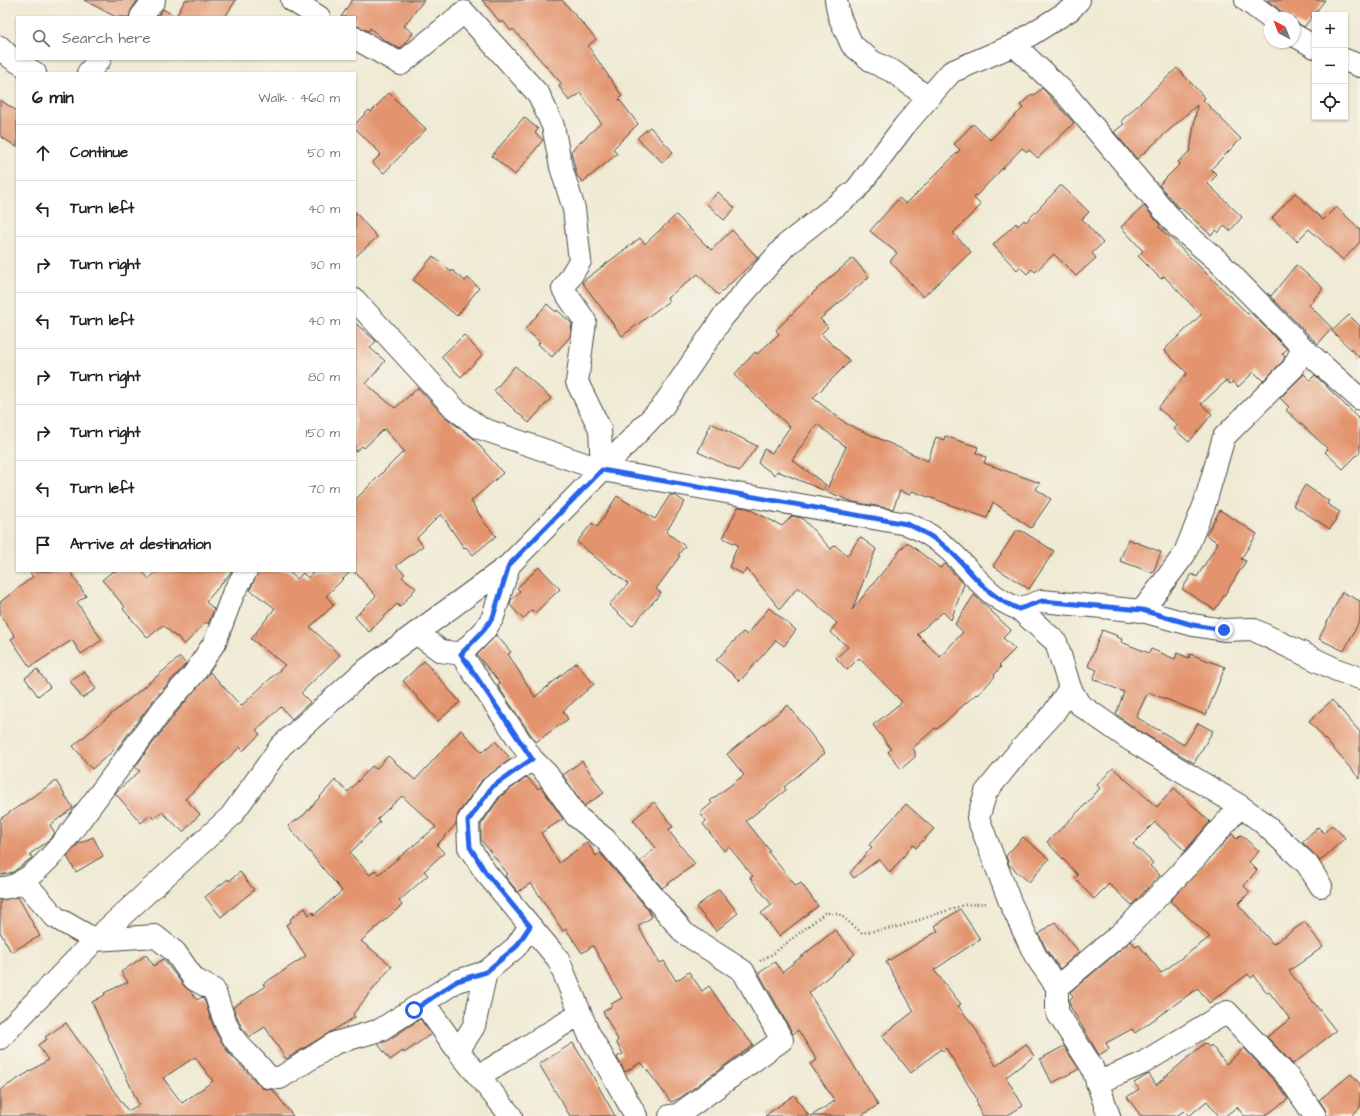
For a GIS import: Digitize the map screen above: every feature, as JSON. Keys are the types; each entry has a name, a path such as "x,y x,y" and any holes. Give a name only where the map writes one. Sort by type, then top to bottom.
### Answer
{"street":[{"path":"142,16 154,0"},
{"path":"292,0 318,16"},
{"path":"836,0 839,16 852,45 873,62 894,72 928,98"},
{"path":"0,1038 95,940 231,816 281,746 363,672 509,565 663,406 723,317 786,245 856,190 905,125 951,72 1014,45 1070,10 1079,0"},
{"path":"1246,0 1264,14"},
{"path":"356,39 401,64 464,12 539,95 553,126 561,167 574,209 580,261 563,290 585,321 577,382 600,429 602,470"},
{"path":"1300,38 1312,45"},
{"path":"1014,45 1065,93 1178,227 1217,260 1303,348 1360,399"},
{"path":"0,47 10,57 33,72"},
{"path":"89,72 99,60"},
{"path":"1348,61 1360,66"},
{"path":"358,310 454,408 480,428 602,470 907,524 925,532 949,550 986,590 1009,605 1019,609 1056,642 1070,688 1079,704 1129,739 1261,820 1307,864 1321,886"},
{"path":"1142,610 1184,555 1204,506 1224,437 1293,368 1303,348"},
{"path":"461,654 484,630 493,617 509,565"},
{"path":"0,888 8,889 34,873 52,856 165,706 192,675 215,642 233,594 245,572"},
{"path":"1019,609 1042,601 1142,610 1193,625 1224,630 1252,629 1337,670 1359,678"},
{"path":"416,633 441,651 461,654 532,759 547,774 576,816 605,839 684,933 743,971 782,1040 678,1115 670,1116"},
{"path":"1070,688 1052,714 986,792 978,818 1010,902 1035,955 1057,987 1057,1012 1092,1066 1109,1116"},
{"path":"532,759 492,787 468,821 470,847 486,873 558,958 588,1032 636,1116"},
{"path":"1057,987 1125,930 1196,857 1240,806"},
{"path":"22,880 55,917 95,940 155,936 175,952 194,979 214,990 228,1028 238,1043 259,1064 268,1077 280,1078 335,1043 380,1030 457,981 486,972 516,947 530,926"},
{"path":"458,1051 474,1026 486,972"},
{"path":"424,1003 458,1051 511,1116"},
{"path":"1097,1083 1142,1064 1227,1012 1289,1078 1315,1116"},
{"path":"479,1076 580,1014"}],"path":[{"path":"743,971 774,953 825,913 838,913 862,933 898,927 964,905 1010,902"}],"building":[{"path":"84,0 138,0 131,10 129,16 114,16"},
{"path":"185,0 236,0 226,16 177,16"},
{"path":"352,0 424,0 404,26 413,33 400,49 384,40 370,28 369,31 356,25 356,16 342,16"},
{"path":"482,0 562,0 596,39 588,46 622,96 619,99 638,124 613,149 617,154 583,182 577,176 571,151 601,123 581,93 569,101 559,86 562,84 513,29 511,31 503,21 501,23"},
{"path":"1267,0 1325,0 1316,12 1312,12 1312,17 1304,27 1300,25 1300,12 1282,12"},
{"path":"163,9 174,16 158,16"},
{"path":"1177,68 1205,98 1203,100 1241,139 1211,169 1217,175 1208,184 1242,217 1230,231 1224,226 1218,233 1216,230 1211,235 1180,207 1179,208 1159,185 1180,164 1178,162 1190,151 1197,105 1137,159 1114,132 1124,124 1121,121"},
{"path":"1042,88 1074,123 1038,158 1029,150 1027,152 1022,148 974,198 981,205 953,233 971,252 923,297 890,261 897,253 870,231 899,198 906,204 960,150 954,144 973,124 990,140 1023,108 1020,105 1032,94 1034,95"},
{"path":"389,93 426,129 384,173 372,163 381,154 356,129 356,123 369,110 371,112"},
{"path":"0,100 16,110 16,146 0,136"},
{"path":"524,117 538,129 535,133 543,140 515,175 492,156"},
{"path":"650,127 673,152 662,162 637,138"},
{"path":"1061,185 1089,212 1082,219 1103,243 1092,253 1096,258 1076,276 1054,254 1035,272 1032,269 1027,274 1020,267 1017,270 993,245 1016,223 1018,226 1024,220 1026,222"},
{"path":"718,192 735,208 724,220 707,204"},
{"path":"1295,193 1323,220 1336,207 1360,229 1360,242 1343,260 1309,229 1297,241 1272,218"},
{"path":"1144,206 1160,225 1159,227 1248,314 1250,312 1287,349 1282,354 1285,357 1283,361 1263,381 1254,372 1238,387 1233,382 1230,384 1226,381 1201,404 1212,414 1189,442 1174,429 1178,425 1158,408 1187,373 1164,350 1201,315 1164,276 1161,279 1138,256 1143,251 1121,227"},
{"path":"356,213 377,237 356,256"},
{"path":"676,215 711,250 732,230 758,258 718,295 698,274 667,298 669,301 622,336 582,282 640,238 645,244"},
{"path":"433,256 451,272 452,270 465,281 468,278 479,288 457,316 413,280"},
{"path":"853,258 869,277 820,319 828,327 821,334 850,361 813,398 847,424 928,461 936,437 944,440 945,436 978,447 976,453 986,457 984,463 1040,483 1036,489 1051,499 1031,528 993,502 987,518 912,491 910,495 900,491 893,509 853,502 826,491 846,447 817,424 792,460 826,485 823,490 777,471 775,475 758,463 764,449 772,453 790,427 734,375 755,352 757,354 779,334 776,330 817,289"},
{"path":"1296,265 1323,288 1309,305 1332,328 1318,344 1267,293 1271,296"},
{"path":"547,304 556,312 557,310 572,324 570,337 552,357 538,344 540,342 525,329"},
{"path":"1349,315 1360,326 1360,358 1332,331"},
{"path":"356,324 376,341 370,348 385,361 366,384 395,408 418,388 445,417 473,438 503,473 471,501 484,522 496,536 473,555 466,547 464,548 441,514 417,538 423,546 396,566 405,574 402,577 416,588 400,607 397,604 369,632 355,617 376,596 355,572 356,499 404,451 384,429 364,448 362,446 356,451"},
{"path":"464,335 482,355 461,377 441,357"},
{"path":"515,366 551,398 529,423 494,391"},
{"path":"1304,374 1310,380 1315,375 1360,420 1360,452 1343,469 1325,452 1328,449 1286,410 1289,407 1280,398"},
{"path":"711,423 757,446 739,471 698,452"},
{"path":"1305,485 1329,501 1327,504 1340,512 1330,529 1293,505"},
{"path":"670,495 676,496 685,502 666,532 685,546 678,555 680,556 656,589 661,593 632,626 609,605 628,584 577,542 592,523 597,527 617,496 655,519"},
{"path":"738,507 747,508 782,526 792,516 802,518 831,549 835,545 847,556 860,537 876,549 852,610 907,542 940,568 945,564 964,584 951,620 943,612 917,634 940,657 963,632 955,624 974,595 1011,630 1003,638 1015,649 999,665 1001,667 994,675 995,676 978,695 976,694 913,748 915,751 915,757 901,769 888,752 891,749 873,725 902,702 859,658 847,670 836,658 848,647 830,632 837,623 798,587 780,609 747,569 743,574 729,567 738,545 723,538"},
{"path":"1220,510 1257,534 1241,559 1246,561 1215,610 1182,589 1192,574 1197,577 1218,543 1206,535"},
{"path":"1016,531 1022,531 1054,551 1029,589 993,566"},
{"path":"1128,539 1161,552 1153,573 1120,561"},
{"path":"539,567 560,589 535,613 532,610 523,619 510,605 511,600 520,591 517,588"},
{"path":"30,572 71,572 86,596 77,602 102,640 81,654 72,640 30,667 11,639 15,636 0,615 0,602 33,577"},
{"path":"112,572 143,572 149,579 156,572 231,572 206,602 214,609 208,624 206,622 184,645 177,636 176,637 163,625 148,638 123,609 125,607 102,580"},
{"path":"258,572 289,572 297,579 303,573 308,578 313,572 350,572 326,596 334,605 310,627 340,655 301,693 310,702 292,719 281,707 256,730 260,734 243,751 240,747 185,799 200,814 183,832 162,812 154,819 150,815 141,823 115,793 140,771 135,767 175,714 210,672 241,706 285,665 251,639 275,608 250,590"},
{"path":"1342,592 1360,601 1360,620 1344,651 1319,639"},
{"path":"769,608 796,630 784,646 776,640 740,681 716,660 743,632 747,635"},
{"path":"1102,630 1118,636 1117,637 1122,639 1121,642 1149,653 1151,649 1175,659 1177,653 1189,658 1190,654 1225,667 1206,715 1148,692 1136,717 1184,745 1198,723 1213,731 1194,763 1136,729 1116,714 1124,692 1093,679 1097,670 1088,666"},
{"path":"496,635 511,652 508,654 535,697 576,663 594,684 563,711 568,719 536,742 497,685 500,683 477,655"},
{"path":"180,657 186,664 155,698 116,750 115,749 92,769 73,746"},
{"path":"424,661 460,702 438,721 403,681"},
{"path":"37,669 50,687 38,696 25,678"},
{"path":"84,671 96,689 82,698 70,681"},
{"path":"1332,700 1360,732 1360,779 1309,721"},
{"path":"788,705 825,753 784,787 786,790 746,821 770,851 768,852 796,886 801,883 818,906 779,936 761,913 772,905 750,878 753,876 729,847 724,851 703,824 706,821 700,813 712,803 710,801 744,775 727,754"},
{"path":"461,730 482,752 495,741 511,759 482,780 458,814 456,824 437,845 444,853 424,871 428,875 399,901 402,905 361,941 392,966 353,1014 355,1017 286,1059 265,1027 249,1037 241,1026 233,1007 265,987 263,984 306,956 286,925 291,921 290,919 305,908 309,915 313,912 314,915 342,891 288,826 304,815 335,780 348,792 372,766 376,769 388,756 415,780","holes":["402,796 436,827 379,874 375,870 370,875 350,853 380,822 377,819"]},
{"path":"582,761 604,793 584,806 563,775"},
{"path":"1113,768 1157,807 1174,788 1210,822 1185,851 1155,822 1133,844 1153,863 1150,866 1160,875 1132,905 1109,884 1094,899 1075,878 1078,875 1047,842 1088,802 1100,788 1097,785"},
{"path":"527,777 538,789 541,787 563,819 541,833 559,863 587,842 596,856 600,853 647,908 652,917 638,926 660,963 664,961 676,981 689,972 702,991 709,986 728,1014 753,1045 680,1098 671,1102 641,1062 625,1072 617,1057 623,1054 616,1042 618,1040 603,1012 612,1006 611,1004 622,998 593,946 582,953 566,929 563,931 531,883 518,892 505,876 508,874 481,840 481,825 501,796"},
{"path":"56,781 73,808 50,825 55,833 47,842 30,854 32,858 13,872 0,875 0,819"},
{"path":"654,802 673,827 668,830 695,864 662,888 640,861 656,848 633,820"},
{"path":"906,804 934,829 916,848 913,845 890,873 879,859 854,878 850,873 872,847 869,845"},
{"path":"1332,825 1345,838 1320,861 1302,842 1318,827 1324,833"},
{"path":"1232,834 1237,839 1241,835 1259,851 1249,862 1257,870 1244,886 1250,892 1238,904 1273,944 1305,922 1323,947 1289,971 1336,1031 1293,1064 1267,1037 1290,1019 1269,992 1267,993 1254,975 1251,978 1248,974 1209,1003 1198,988 1135,1033 1132,1029 1106,1043 1109,1049 1099,1055 1070,1006 1070,999 1073,996 1070,992 1131,941 1136,947 1139,945 1161,973 1210,937 1170,901"},
{"path":"93,837 103,856 76,872 67,856 78,844"},
{"path":"1023,837 1049,859 1029,882 1009,865 1006,856"},
{"path":"240,872 254,890 221,917 205,897 228,879 229,881"},
{"path":"719,889 738,913 716,931 696,907"},
{"path":"18,897 40,936 11,952 0,932 0,900"},
{"path":"960,909 980,939 934,970 961,1004 958,1006 974,1026 996,1066 1026,1044 1034,1056 1006,1077 1023,1106 1006,1116 983,1116 977,1106 977,1099 946,1048 943,1051 941,1049 911,1073 882,1036 914,1011 886,962 938,931 935,926"},
{"path":"1055,922 1079,952 1060,969 1046,949 1039,934"},
{"path":"835,930 855,954 809,993 878,1105 861,1116 811,1116 835,1101 810,1064 817,1060 798,1030 793,1034 759,973 775,962 782,972"},
{"path":"146,955 154,966 163,959 197,1000 202,997 204,999 215,1031 228,1052 262,1088 273,1090 293,1116 0,1116 0,1090 48,1060 38,1045 47,1039 45,1037 66,1023 128,1111 139,1105 92,1002 105,995 104,993 128,982 121,972","holes":["195,1057 213,1081 182,1103 163,1078"]},
{"path":"420,1019 431,1034 404,1053 403,1051 390,1060 378,1044 387,1041"},
{"path":"573,1043 615,1116 570,1116 539,1064"},
{"path":"1205,1043 1209,1047 1211,1045 1226,1064 1244,1048 1279,1086 1288,1099 1265,1116 1244,1116 1237,1107 1225,1116 1219,1116 1207,1101 1189,1116 1184,1111 1176,1116 1141,1116 1127,1097 1139,1089 1134,1083 1149,1074 1156,1085"},
{"path":"1064,1046 1079,1069 1052,1083 1040,1059"},
{"path":"1351,1074 1360,1084 1360,1108 1351,1116 1327,1116 1325,1109 1319,1100"},
{"path":"794,1095 809,1116 765,1116"}],"route":[{"path":"414,1010 457,981 486,972 516,947 530,926 486,873 470,847 468,821 492,787 532,759 461,654 484,630 493,617 509,565 602,470 907,524 925,532 949,550 986,590 1009,605 1019,609 1042,601 1142,610 1193,625 1224,630"}]}
